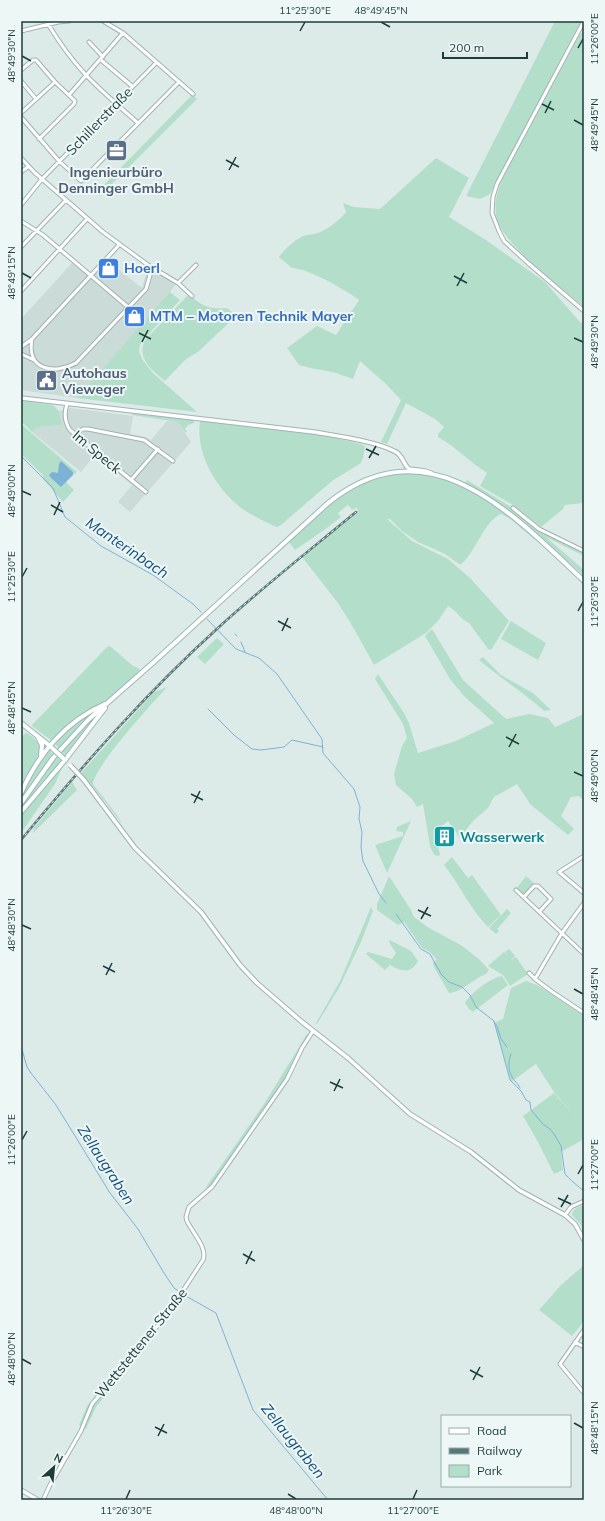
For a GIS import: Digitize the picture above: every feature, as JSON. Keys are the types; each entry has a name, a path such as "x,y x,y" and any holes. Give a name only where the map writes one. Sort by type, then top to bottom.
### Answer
{"main road":[{"path":"21,803 53,758 88,720 338,495 362,481 386,473 407,471 432,474 460,483 495,504 536,536 584,581"},
{"path":"21,793 30,773 50,746 73,724 111,700"},
{"path":"21,812 111,700"},
{"path":"21,722 64,759"},
{"path":"35,734 42,745 42,755"}],"street":[{"path":"21,31 58,21 69,21"},
{"path":"103,21 122,33 193,94"},
{"path":"584,21 497,184 492,206 494,220 504,241 584,311"},
{"path":"48,24 86,75 138,123"},
{"path":"579,31 584,29"},
{"path":"69,95 122,33"},
{"path":"89,42 102,58 132,86"},
{"path":"21,70 33,60 36,60 55,82 75,101 74,104 39,139"},
{"name":"Schillerstraße","path":"21,205 59,161 156,63"},
{"path":"21,81 36,99"},
{"path":"21,113 55,82"},
{"path":"21,117 59,161 81,181 179,82"},
{"path":"21,158 28,167 119,245 148,265 178,282 192,296"},
{"path":"21,172 28,167"},
{"path":"21,247 66,200"},
{"path":"21,291 87,219"},
{"path":"21,221 37,230 128,307"},
{"path":"21,346 32,339 119,245"},
{"path":"21,354 39,364 55,369 67,368 76,363 146,289 150,275 148,265"},
{"path":"178,282 196,265"},
{"path":"32,339 30,348 34,360"},
{"path":"21,398 314,432 356,440 392,451 401,456 409,469 425,471 432,474"},
{"name":"Im Speck","path":"67,404 65,410 65,421 67,426 146,492"},
{"path":"75,434 88,429 140,439 148,442 173,461"},
{"path":"131,480 158,450"},
{"path":"513,508 539,529 584,551"},
{"path":"64,759 84,780 135,848 201,912 246,973 313,1031 348,1058 410,1114 471,1152 519,1190 565,1214 575,1224 584,1240"},
{"path":"584,856 559,872 584,893"},
{"path":"524,897 534,886 538,886 551,899 540,911"},
{"path":"516,890 584,954"},
{"path":"535,979 562,933 584,903"},
{"path":"529,973 551,991 584,1013"},
{"name":"Wettstettener Straße","path":"43,1500 50,1485 82,1431 92,1404 170,1312 203,1260 203,1249 187,1221 186,1217 189,1207 212,1187 291,1073 302,1048 313,1031"},
{"path":"565,1214 571,1207 584,1201"},
{"path":"584,1330 560,1364 584,1393"},
{"path":"575,1342 584,1347"},
{"path":"21,1490 38,1500"}],"shaded area":[{"path":"107,260 142,288 149,264 178,281 164,300 77,398 21,390 21,319 72,263 92,276"},
{"path":"71,408 133,416 130,434 146,437 151,440 167,421 178,422 191,442 130,512 118,502 132,485 99,458 97,459 94,456 81,472 32,432 37,427 62,425 59,411"}],"green space":[{"path":"555,21 581,21 490,194 480,199 466,196"},
{"path":"584,32 584,307 547,277 519,251 500,226 496,215 496,204 497,195 504,176 580,34"},
{"path":"192,95 197,99 100,196 97,192"},
{"path":"436,158 469,178 449,217 486,240 545,282 580,322 584,324 584,501 583,503 565,505 563,509 541,527 513,505 480,486 487,473 451,445 438,437 438,434 444,427 435,419 406,403 387,444 381,442 401,400 386,384 360,361 353,379 333,372 299,365 287,348 317,326 336,335 359,300 336,285 316,275 292,268 279,257 281,254 299,238 305,235 318,233 337,221 346,212 343,203 354,207 380,209"},
{"path":"170,292 180,300 144,339 140,345 139,351 142,359 153,373 197,412 77,398"},
{"path":"188,295 211,308 227,308 232,312 234,318 199,351 185,360 165,381 147,363 142,352 143,346 145,340"},
{"path":"21,400 53,405 59,411 62,425 37,427 32,432 21,421"},
{"path":"132,413 194,420 194,423 188,425 185,429 187,432 185,432 178,422 132,415"},
{"path":"201,421 318,434 365,446 363,458 361,463 332,481 277,527 244,510 225,493 217,483 210,471 201,447 199,434"},
{"path":"21,424 77,472 73,475 73,472 60,468 58,473 61,487 66,482 74,490 63,502 43,479 43,475 21,454"},
{"path":"401,473 432,475 460,485 487,500 536,537 534,539 509,518 501,514 490,523 466,559 459,564 445,554 418,542 402,531 390,519 387,519 412,541 448,559 470,578 509,621 491,650 488,649 469,623 463,620 448,606 438,621 426,633 374,665 338,603 302,557 357,513 358,509 356,508 352,510 348,505 338,513 341,517 295,550 288,541 337,497 357,484"},
{"path":"467,480 513,508 533,525 584,551 584,556 546,537 584,570 584,576 513,514 465,483"},
{"path":"511,621 546,643 538,660 501,639"},
{"path":"432,629 463,680 506,719 529,714 548,718 555,727 584,714 584,800 578,796 571,797 561,816 574,829 568,835 530,804 517,784 494,797 488,808 473,821 460,838 448,821 434,832 440,854 439,856 434,855 430,846 423,804 417,807 412,799 396,785 394,774 402,746 407,738 403,724 375,679 378,674 404,713 409,723 418,753 456,741 494,723 464,696 450,679 425,636"},
{"path":"217,638 224,644 205,664 197,657"},
{"path":"110,646 141,671 104,702 52,741 32,726 107,647"},
{"path":"483,657 501,675 533,693 551,710 544,711 487,667 479,660"},
{"path":"167,687 113,749 96,775 93,784 123,825 81,773 154,692"},
{"path":"100,707 78,727 59,748 54,743 71,726"},
{"path":"101,710 66,756 61,751"},
{"path":"26,733 36,740 39,745 40,752 21,789 21,737"},
{"path":"48,749 53,754 21,800 27,780"},
{"path":"56,756 61,761 60,763 21,810 21,806"},
{"path":"60,767 62,768 55,784 21,833 21,814"},
{"path":"72,782 77,790 33,833 34,828"},
{"path":"411,821 387,873 375,845 403,836 403,832 396,831 397,827"},
{"path":"452,857 468,878 472,875 501,915 488,927 476,913 444,865"},
{"path":"389,876 414,917 429,928 461,945 480,960 489,970 486,974 477,978 458,991 449,993 433,965 433,962 437,960 430,952 422,948 404,922 398,925 377,910 377,904"},
{"path":"526,876 534,883 523,896 516,889"},
{"path":"371,907 373,911 361,942 339,988 317,1024 316,1023 340,981"},
{"path":"507,909 511,913 497,929 499,931 496,934 489,928"},
{"path":"390,940 411,951 418,961 412,968 409,970 402,970 390,965 385,970 366,954 368,952 392,959 396,953 389,942"},
{"path":"509,949 515,956 511,960 516,957 528,974 510,986 503,975 488,966 504,952 508,956 505,952"},
{"path":"502,976 508,985 473,1012 469,1009 465,1003 481,986 497,977"},
{"path":"526,981 537,985 584,1016 584,1139 561,1152 563,1170 554,1174 523,1116 554,1093 578,1120 554,1092 536,1064 511,1082 494,1023 503,1019 511,988"},
{"path":"307,1034 309,1035 289,1075 209,1189 206,1187 264,1104"},
{"path":"584,1205 584,1231 572,1213 578,1207"},
{"path":"584,1265 584,1321 572,1336 539,1310 561,1285"},
{"path":"111,1376 118,1380 96,1407 86,1429 79,1425 87,1406"}],"water":[{"path":"61,461 73,472 73,475 61,487 49,475 52,472 58,473 59,464"}],"waterway":[{"name":"Manterinbach","path":"21,456 53,488 65,517 101,546 153,575 193,604 201,612"},
{"name":"Manterinbach","path":"207,619 236,649 259,658 277,674 322,739 323,753 354,789 360,807 359,819 362,832 361,847 363,861 379,894 386,903"},
{"path":"241,642 245,652"},
{"path":"208,709 234,735 252,749 261,750 284,747 292,740 323,747"},
{"name":"Manterinbach","path":"396,914 421,949 430,954 441,974 449,982 462,987 470,995 476,1007 494,1021 510,1080 521,1091 526,1100 530,1102 531,1110 554,1134 561,1146 565,1174 571,1181 584,1191"},
{"name":"Manterinbach","path":"494,1022 497,1026 501,1039 507,1047"},
{"name":"Zellaugraben","path":"21,1046 27,1067 56,1105 110,1193 138,1229 174,1288 180,1292"},
{"name":"Manterinbach","path":"511,1054 509,1069 520,1088"},
{"name":"Zellaugraben","path":"184,1295 216,1313 253,1410 328,1500"}],"railway":[{"path":"21,840 116,730 166,677 252,598 356,512"}],"place":[{"name":"Ingenieurbüro Denninger GmbH","path":"116,150"},
{"name":"Hoerl","path":"108,268"},
{"name":"MTM – Motoren Technik Mayer","path":"135,316"},
{"name":"Autohaus Vieweger","path":"47,381"},
{"name":"Wasserwerk","path":"445,837"}]}
